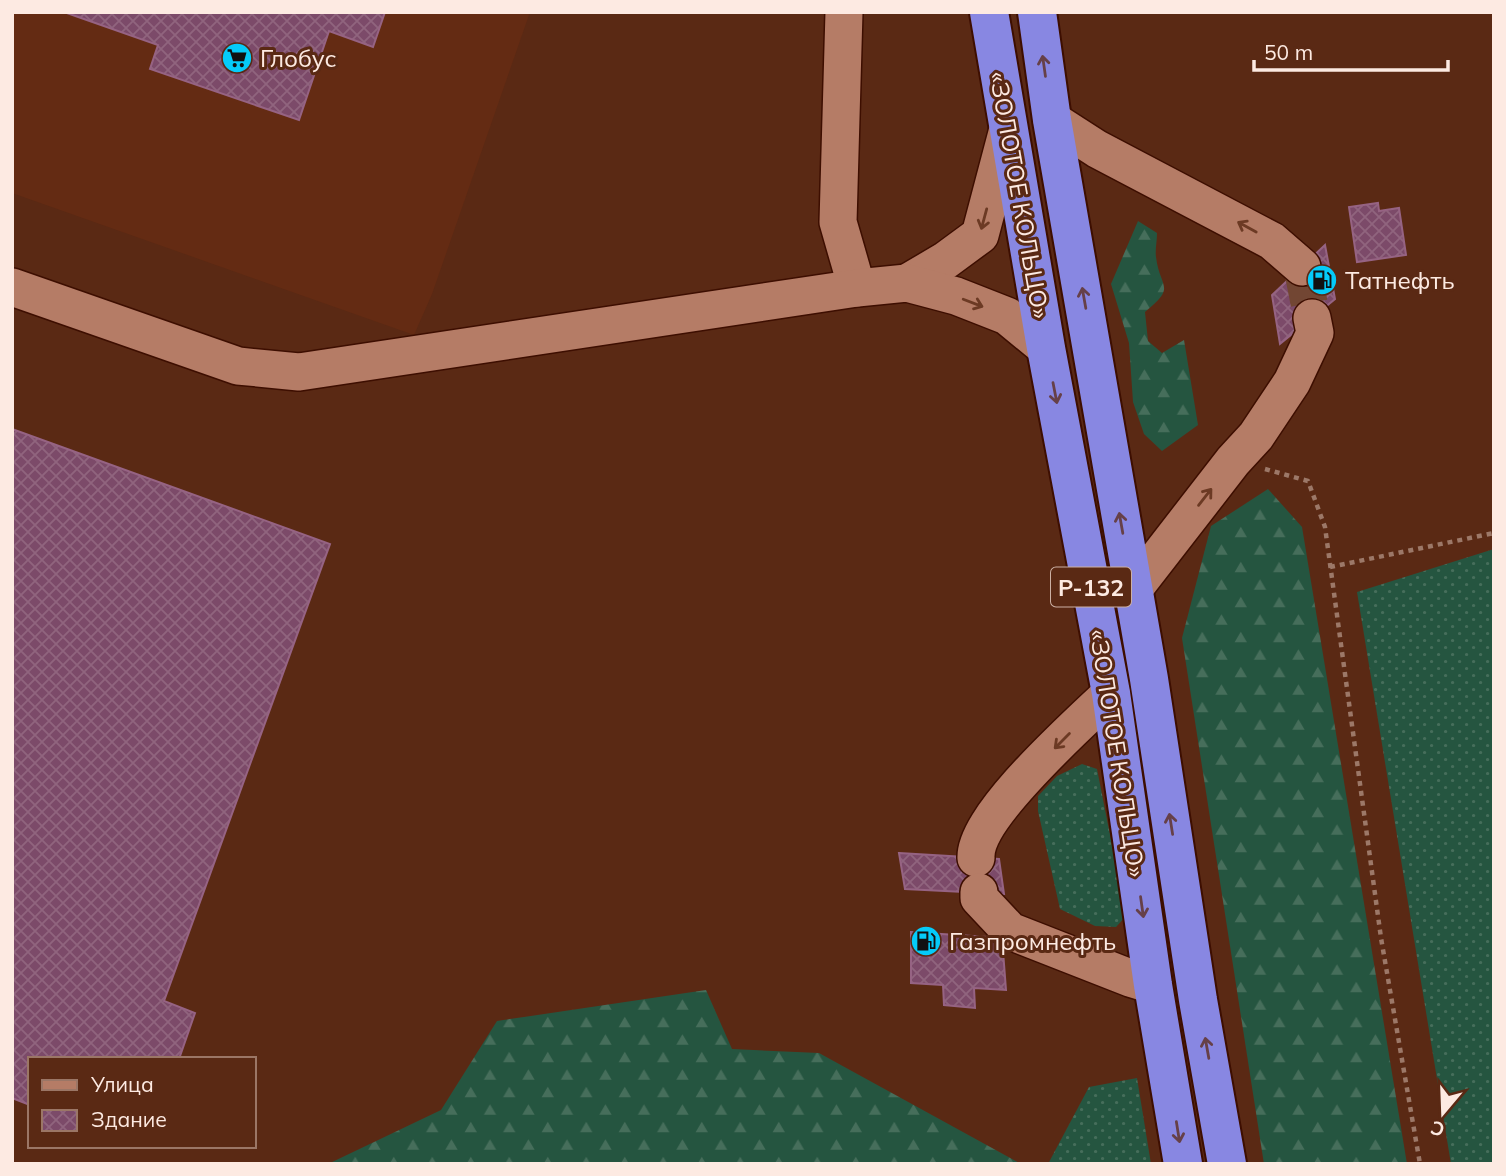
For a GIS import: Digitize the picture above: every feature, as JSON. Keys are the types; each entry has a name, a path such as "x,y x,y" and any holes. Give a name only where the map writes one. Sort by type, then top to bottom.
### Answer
{"highway":[{"name":"«ЗОЛОТОЕ КОЛЬЦО»","path":"989,12 1046,348 1111,693 1153,985 1183,1164"},
{"name":"«ЗОЛОТОЕ КОЛЬЦО»","path":"1037,12 1052,120 1149,679 1198,1000 1227,1164"}],"street":[{"path":"844,12 838,222 858,288"},
{"path":"1052,120 1097,149 1272,241 1302,267"},
{"path":"907,283 946,260 979,235 1008,129"},
{"path":"12,287 238,366 299,372 858,288 907,283 956,296 1007,316 1046,348"},
{"path":"1133,590 1233,461 1256,436 1292,382 1315,333 1312,318"},
{"path":"1111,693 1002,804 976,847 979,898 1010,931 1153,985"}],"path":[{"path":"1233,461 1308,481 1325,527 1381,938 1420,1164"},
{"path":"1330,567 1494,533"}],"shaded area":[{"path":"12,12 530,12 432,294 414,335 12,193"}],"green space":[{"path":"1138,221 1157,233 1156,257 1164,287 1161,297 1145,312 1148,341 1162,353 1184,340 1198,425 1162,451 1144,434 1133,402 1129,343 1111,284"},
{"path":"1268,489 1302,527 1407,1164 1264,1164 1182,638 1211,526"},
{"path":"1494,549 1494,1164 1451,1164 1357,592"},
{"path":"1082,764 1097,769 1126,916 1116,927 1095,926 1060,909 1038,811 1038,796 1057,776"},
{"path":"706,990 732,1049 819,1053 1021,1164 328,1164 441,1110 497,1021"},
{"path":"1137,1078 1151,1164 1048,1164 1089,1087"}],"building":[{"name":"Глобус","path":"64,12 385,12 373,47 329,31 299,120 150,69 158,45"},
{"path":"1378,203 1379,211 1399,208 1406,255 1357,262 1349,207"},
{"path":"1325,245 1335,299 1280,344 1272,295"},
{"path":"12,429 330,544 164,1001 195,1013 180,1057 28,1057 28,1104 12,1098"},
{"path":"899,853 999,859 1004,894 905,889"},
{"path":"911,932 1002,938 1006,990 974,988 975,1008 944,1005 943,985 911,983"}],"tunnel":[{"path":"1302,267 1312,318"}],"place":[{"name":"Глобус","path":"237,58"},
{"name":"Татнефть","path":"1322,280"},
{"name":"Газпромнефть","path":"926,941"}]}
